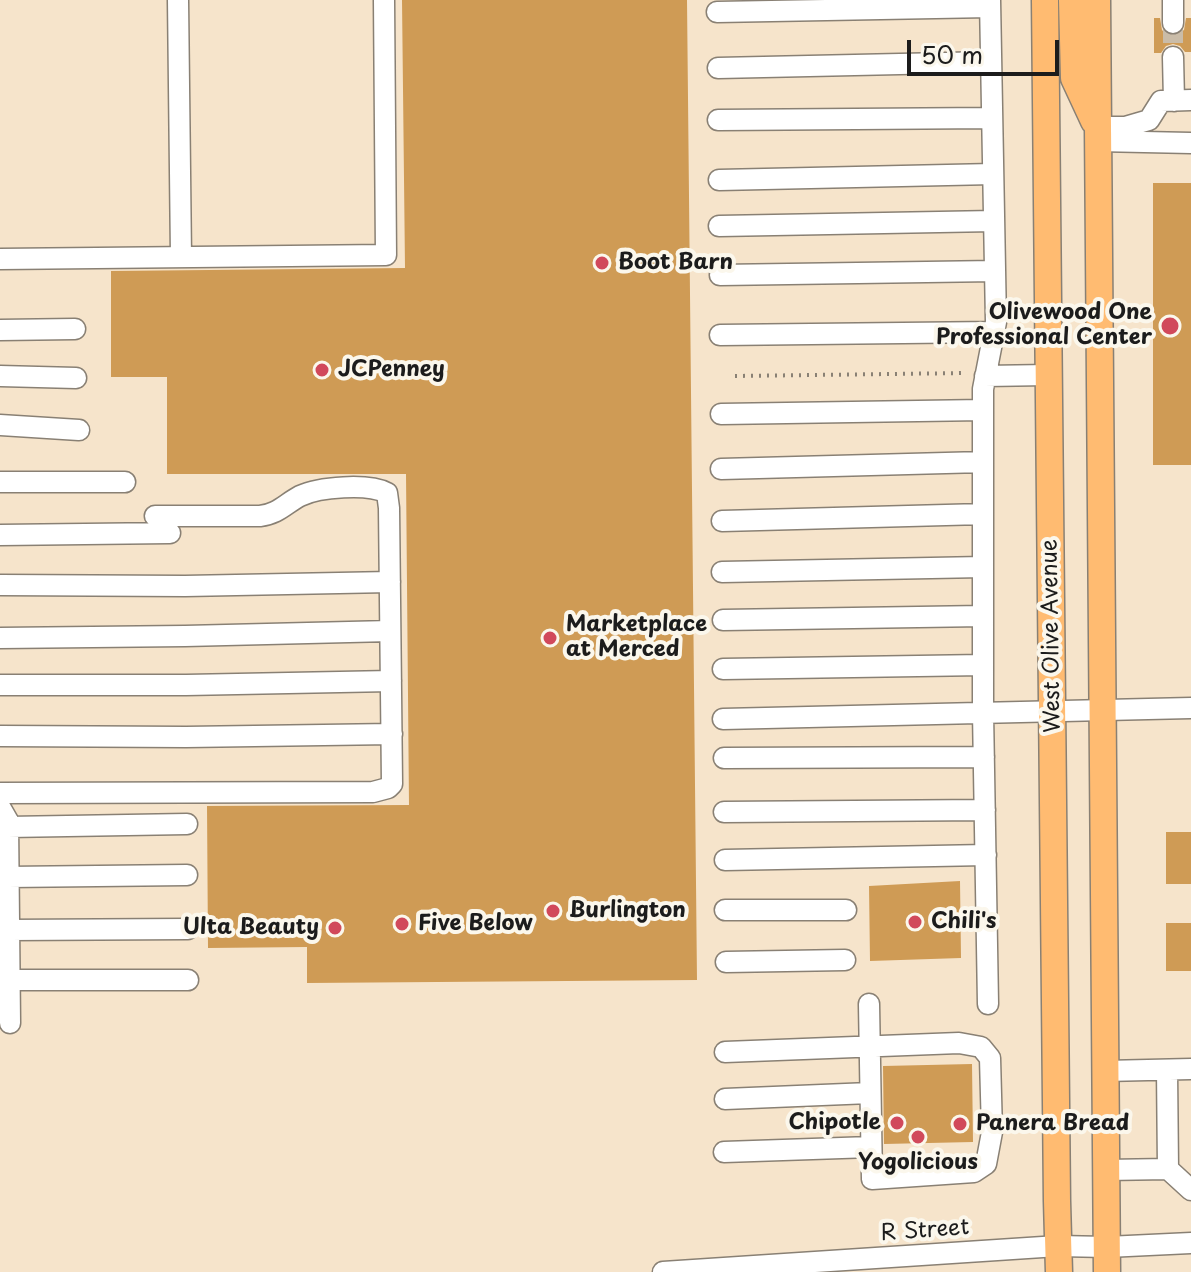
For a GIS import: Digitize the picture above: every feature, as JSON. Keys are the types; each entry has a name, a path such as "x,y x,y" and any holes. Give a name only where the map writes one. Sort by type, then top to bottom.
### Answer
{"main road":[{"name":"West Olive Avenue","path":"1045,0 1058,1259"},
{"path":"1072,0 1074,78 1097,134"},
{"path":"1097,0 1107,1259"}],"street":[{"path":"178,0 181,257"},
{"path":"0,259 386,255 384,0"},
{"path":"1173,0 1173,23"},
{"path":"717,12 990,3 996,322 976,374 983,389 983,712 988,1004"},
{"path":"1097,134 1149,120 1161,101 1182,100 1173,57"},
{"path":"718,68 991,62"},
{"path":"718,120 992,118"},
{"path":"1097,134 1191,143"},
{"path":"719,180 993,174"},
{"path":"719,226 994,221"},
{"path":"720,275 995,271"},
{"path":"0,330 75,329"},
{"path":"720,335 994,332"},
{"path":"976,374 1048,375"},
{"path":"0,376 76,378"},
{"path":"721,414 983,410"},
{"path":"0,425 79,430"},
{"path":"721,469 983,462"},
{"path":"0,482 125,482"},
{"path":"0,793 382,791 392,784 387,493 378,488 316,491 298,497 272,514 260,516 155,516"},
{"path":"722,521 983,514"},
{"path":"0,535 170,533"},
{"path":"722,572 983,567"},
{"path":"0,585 185,586 390,582"},
{"path":"723,620 983,616"},
{"path":"0,638 390,631"},
{"path":"723,669 983,665"},
{"path":"0,685 391,681"},
{"path":"723,719 1191,708"},
{"path":"0,736 392,734"},
{"path":"724,758 984,757"},
{"path":"0,807 8,821 10,1023"},
{"path":"724,812 985,810"},
{"path":"8,827 187,824"},
{"path":"725,860 986,855"},
{"path":"8,877 187,875"},
{"path":"725,910 846,910"},
{"path":"9,930 188,929"},
{"path":"726,962 845,960"},
{"path":"10,980 188,980"},
{"path":"725,1052 870,1046 959,1043 981,1047 990,1058 992,1132 986,1164 974,1172 872,1179 870,1093 870,1046 869,1004"},
{"path":"1105,1071 1191,1069"},
{"path":"1167,1070 1168,1169"},
{"path":"725,1099 870,1093"},
{"path":"724,1152 871,1147"},
{"path":"1106,1170 1168,1169 1191,1190"},
{"name":"R Street","path":"663,1272 1107,1259 1191,1243"}],"path":[{"path":"735,376 976,374"}],"building":[{"name":"Marketplace at Merced","path":"402,0 687,0 697,980 307,983 307,947 208,948 207,806 409,805 406,474 167,474 167,377 111,377 111,271 405,268"},
{"path":"1154,18 1160,18 1162,30 1174,36 1184,30 1186,18 1191,18 1191,52 1185,52 1173,44 1166,46 1161,53 1154,53"},
{"name":"Olivewood One Professional Center","path":"1153,183 1191,183 1191,465 1153,465"},
{"path":"1166,832 1191,832 1191,884 1166,884"},
{"name":"Chili's","path":"960,881 961,958 870,961 869,886"},
{"path":"1166,923 1191,923 1191,971 1166,971"},
{"path":"972,1064 973,1142 884,1144 883,1066"}],"tunnel":[{"path":"1173,23 1173,57"}],"place":[{"name":"Boot Barn","path":"602,263"},
{"name":"Olivewood One Professional Center","path":"1170,326"},
{"name":"JCPenney","path":"322,370"},
{"name":"Marketplace at Merced","path":"550,638"},
{"name":"Burlington","path":"553,911"},
{"name":"Chili's","path":"915,922"},
{"name":"Five Below","path":"402,924"},
{"name":"Ulta Beauty","path":"335,928"},
{"name":"Chipotle","path":"897,1123"},
{"name":"Panera Bread","path":"960,1124"},
{"name":"Yogolicious","path":"918,1137"}]}
